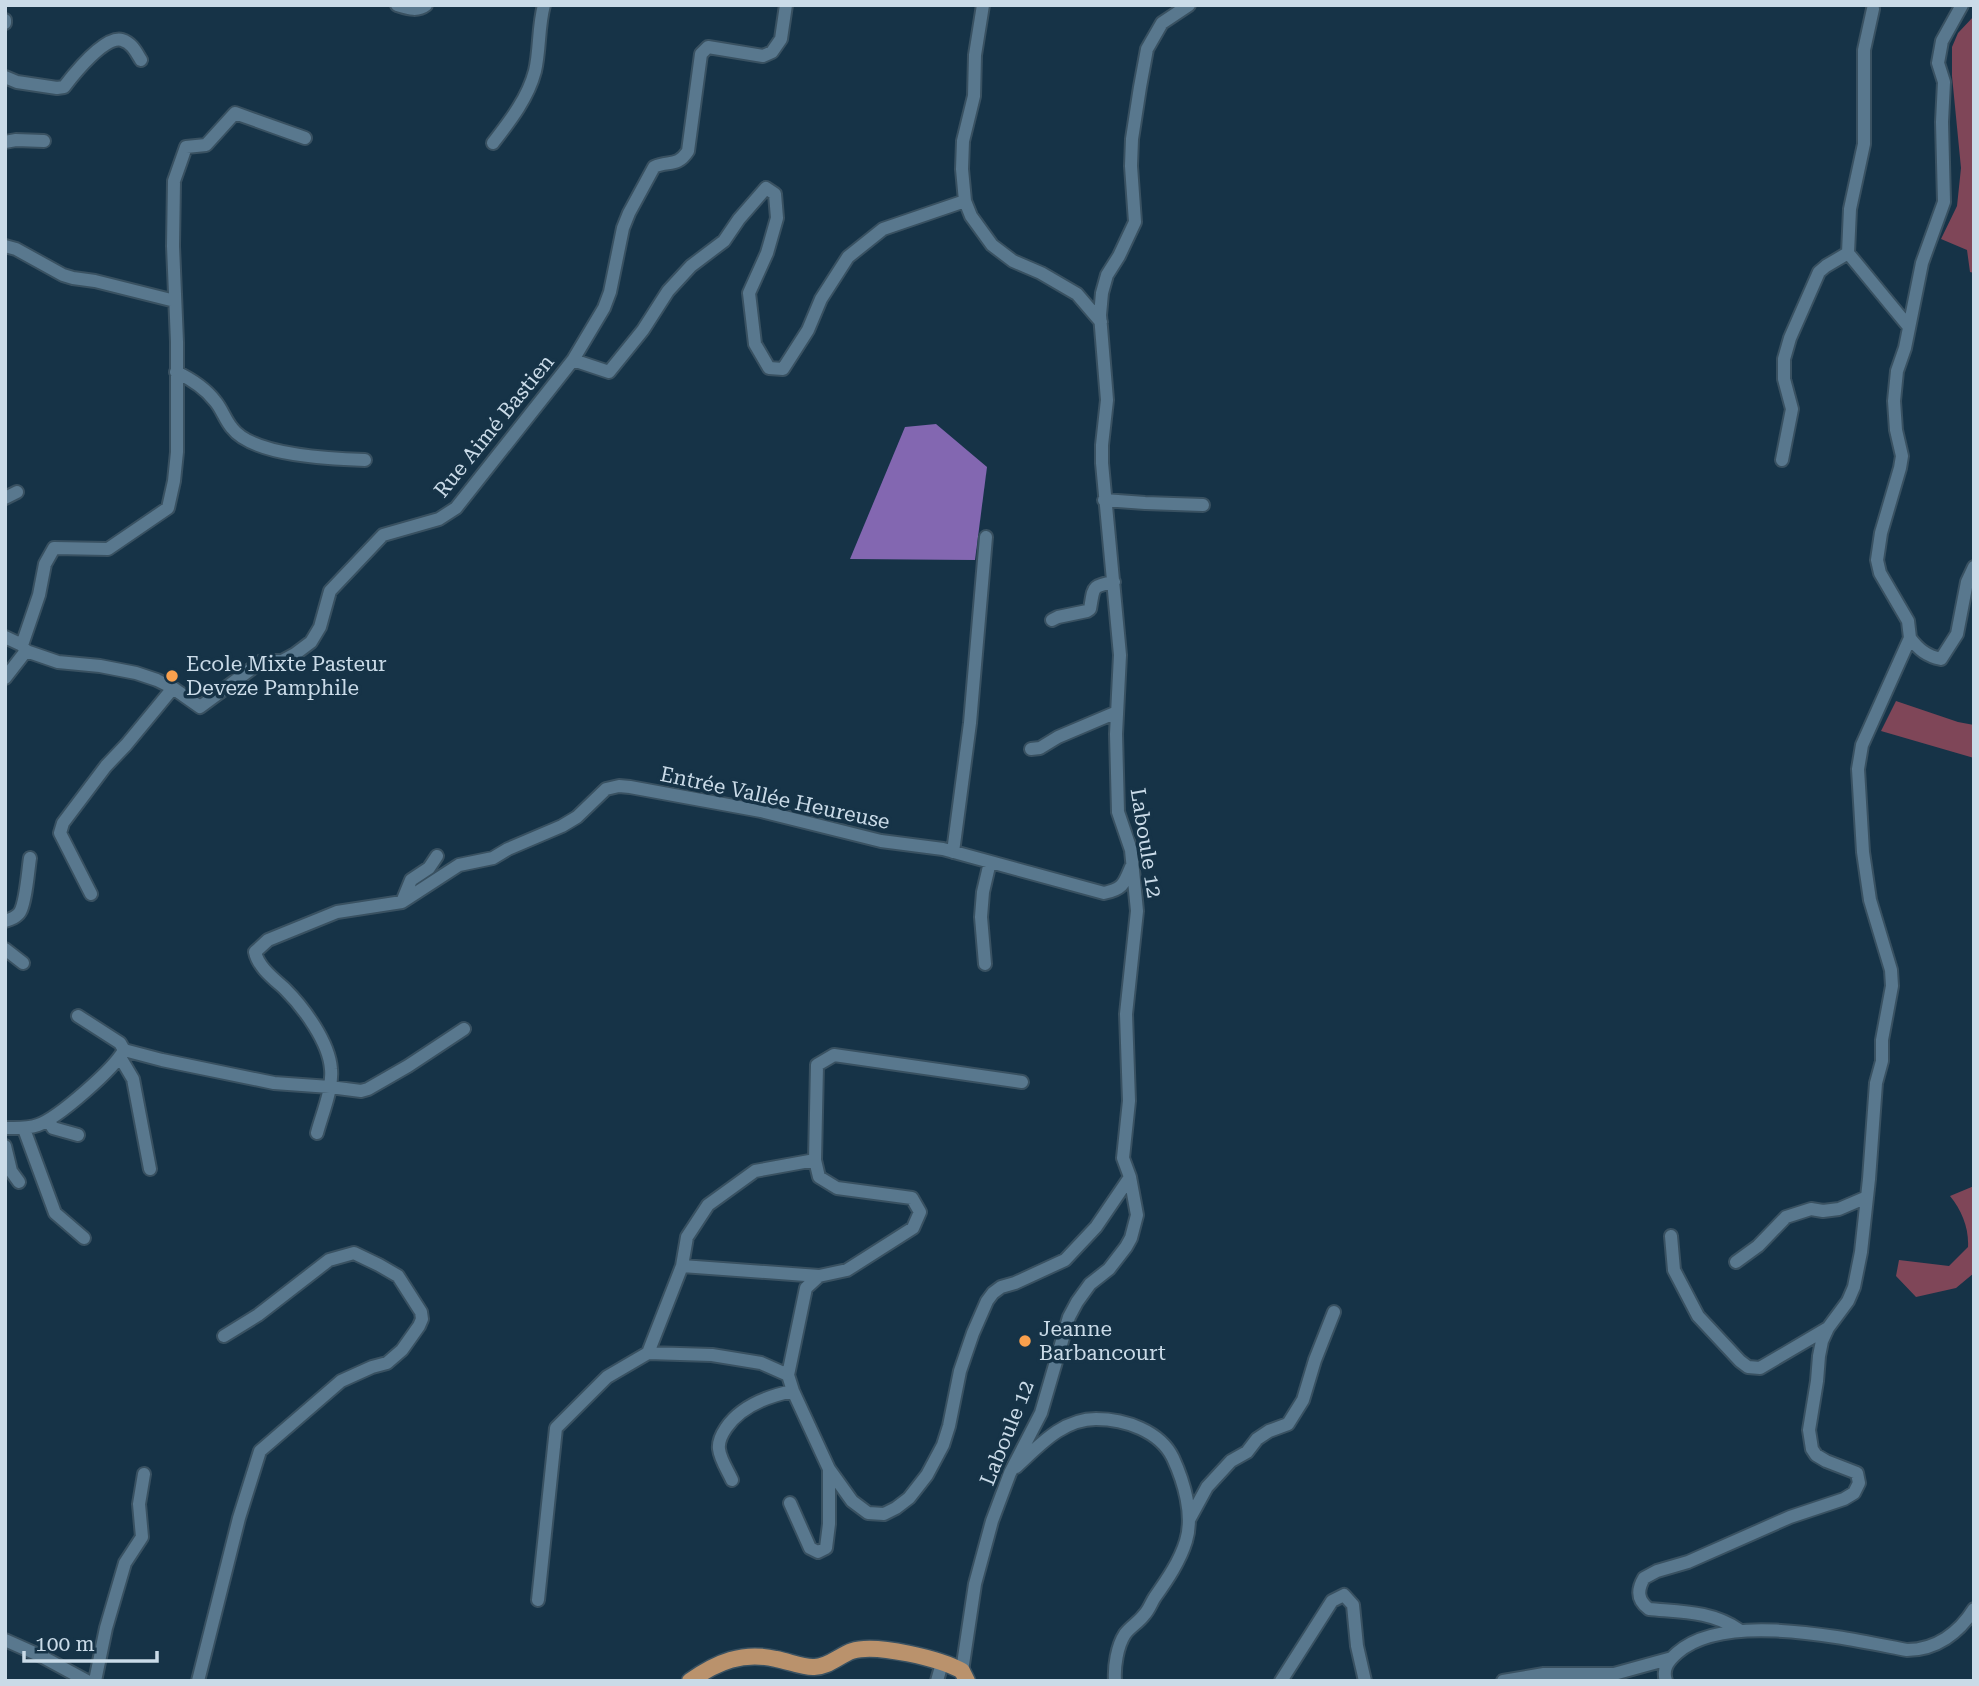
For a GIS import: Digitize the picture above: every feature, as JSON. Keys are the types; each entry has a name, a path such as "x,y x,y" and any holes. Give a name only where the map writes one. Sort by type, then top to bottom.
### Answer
{"main road":[{"path":"690,1681 710,1667 728,1660 755,1656 814,1668 853,1651 871,1648 942,1663 965,1676"}],"street":[{"path":"397,5 421,9 426,5"},
{"path":"493,143 512,119 528,90 535,70 539,21 544,5"},
{"path":"573,360 604,308 610,292 623,228 654,167 683,160 688,151 701,54 708,47 763,56 772,52 781,39 786,5"},
{"path":"983,5 975,55 974,96 964,141 962,169 965,201 971,216 992,245 1013,261 1063,285 1082,299 1092,314 1101,321"},
{"name":"Laboule 12","path":"965,1676 975,1584 992,1521 1022,1446 1041,1413 1069,1317 1090,1284 1109,1269 1131,1238 1137,1214 1124,1158 1129,1101 1126,1014 1137,911 1131,850 1118,813 1117,712 1120,655 1104,500 1102,445 1107,400 1101,293 1107,275 1135,222 1132,139 1147,49 1161,23 1189,5"},
{"path":"1962,5 1942,41 1938,63 1944,82 1941,122 1944,202 1922,263 1905,348 1897,372 1894,401 1896,430 1902,456 1881,533 1877,560 1880,573 1908,621 1910,638 1917,648 1930,656 1941,659 1957,634 1967,582 1974,567"},
{"path":"1873,9 1864,50 1864,144 1850,209 1848,253 1909,327"},
{"path":"5,77 18,82 57,88 64,86 98,50 116,39 125,41 141,60"},
{"path":"5,678 24,648 45,564 54,548 108,549 168,508 177,453 174,181 186,147 206,145 236,113 305,138"},
{"path":"5,142 16,139 44,141"},
{"name":"Rue Aimé Bastien","path":"5,637 58,662 136,673 173,688 200,707 262,661 282,661 310,642 320,627 330,591 383,535 439,519 456,508 573,360 609,372 643,330 668,291 691,266 724,241 766,188 775,194 777,218 767,253 749,293 755,344 769,368 783,369 808,330 821,299 848,257 883,229 965,201"},
{"path":"5,246 16,248 63,275 175,301"},
{"path":"1782,460 1792,409 1784,379 1784,359 1790,338 1819,272 1848,253"},
{"path":"1082,299 1101,293"},
{"path":"176,372 192,380 215,400 232,428 241,437 256,444 305,456 365,460"},
{"path":"5,498 18,492"},
{"path":"1104,500 1203,505"},
{"path":"953,852 970,723 986,537"},
{"path":"1052,620 1087,611 1097,585 1114,582"},
{"path":"1739,1630 1727,1621 1707,1614 1649,1609 1639,1597 1640,1585 1643,1578 1657,1571 1688,1562 1771,1525 1844,1499 1854,1493 1858,1483 1857,1473 1816,1455 1812,1450 1809,1430 1822,1340 1849,1301 1861,1252 1876,1083 1882,1061 1882,1040 1892,986 1891,970 1870,900 1863,852 1858,769 1862,745 1910,638"},
{"path":"91,894 60,833 63,823 106,766 127,746 173,688"},
{"path":"1031,749 1040,748 1058,737 1117,712"},
{"name":"Entrée Vallée Heureuse","path":"330,1087 331,1069 314,1026 299,1003 256,959 255,952 268,940 337,912 402,902 459,865 493,858 562,826 577,817 606,789 620,786 761,811 881,841 943,849 1104,894 1116,891 1125,883 1132,863"},
{"path":"402,902 411,880 429,869 437,856"},
{"path":"5,922 19,914 30,858"},
{"path":"985,964 981,917 990,862"},
{"path":"5,949 23,963"},
{"path":"78,1016 120,1043 133,1079 150,1169"},
{"path":"5,1128 24,1129 48,1120 90,1086 122,1054 145,1054 162,1060 274,1083 361,1091 408,1066 464,1030"},
{"path":"682,1266 819,1276 847,1270 913,1228 920,1212 912,1198 837,1188 819,1177 815,1160 817,1065 834,1055 1022,1082"},
{"path":"317,1133 330,1087"},
{"path":"48,1120 53,1128 78,1135"},
{"path":"24,1129 55,1213 84,1238"},
{"path":"5,1146 11,1171 19,1182"},
{"path":"648,1353 682,1266 687,1237 708,1205 755,1171 815,1160"},
{"path":"819,1276 806,1288 788,1375 829,1469 852,1501 869,1513 884,1514 909,1498 927,1475 943,1445 960,1371 987,1301 1001,1287 1065,1260 1096,1227 1130,1177"},
{"path":"1736,1262 1758,1247 1786,1217 1811,1209 1839,1209 1867,1197"},
{"path":"1671,1236 1674,1270 1698,1316 1748,1367 1760,1368 1828,1328"},
{"path":"198,1681 239,1518 260,1451 341,1381 387,1363 402,1350 422,1319 421,1312 398,1276 354,1253 329,1260 258,1315 224,1336"},
{"path":"1189,1520 1207,1487 1231,1461 1247,1452 1256,1439 1288,1424 1303,1400 1334,1312"},
{"path":"538,1600 556,1428 607,1377 648,1353 712,1355 761,1363 788,1375"},
{"path":"732,1480 719,1448 721,1436 730,1422 742,1410 773,1395 793,1391"},
{"path":"1010,1473 1044,1441 1069,1424 1095,1419 1125,1422 1153,1434 1167,1446 1185,1492 1189,1520 1186,1541 1171,1573 1145,1614 1125,1634 1119,1649 1115,1679"},
{"path":"790,1503 810,1548 818,1552 826,1548 829,1469"},
{"path":"95,1681 106,1628 125,1563 142,1537 139,1504 144,1474"},
{"path":"1281,1680 1332,1601 1344,1595 1353,1605 1357,1646 1365,1681"},
{"path":"1666,1681 1665,1669 1688,1643 1739,1630 1812,1634 1920,1650 1948,1638 1966,1622 1974,1609"},
{"path":"5,1640 87,1681"},
{"path":"1503,1681 1544,1674 1614,1674 1672,1658"},
{"path":"937,1681 942,1663"}],"shaded area":[{"path":"1974,16 1974,273 1970,272 1967,250 1941,239 1957,206 1961,168 1952,76 1952,47 1958,33"},
{"path":"936,424 987,467 975,560 850,559 905,427"},
{"path":"1896,701 1974,725 1974,758 1881,731"},
{"path":"1974,1186 1974,1273 1956,1288 1916,1297 1896,1276 1899,1260 1949,1266 1968,1247 1964,1220 1950,1196"}],"place":[{"name":"Ecole Mixte Pasteur Deveze Pamphile","path":"172,676"},
{"name":"Jeanne Barbancourt","path":"1025,1341"}]}
